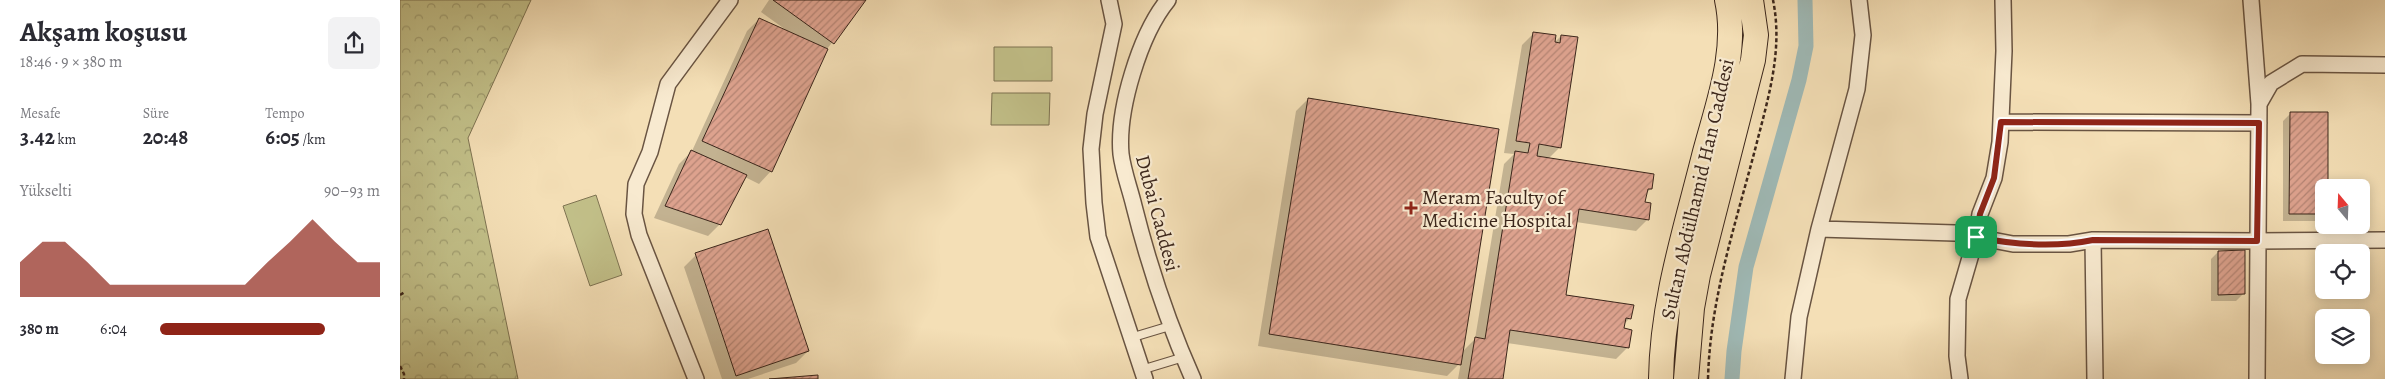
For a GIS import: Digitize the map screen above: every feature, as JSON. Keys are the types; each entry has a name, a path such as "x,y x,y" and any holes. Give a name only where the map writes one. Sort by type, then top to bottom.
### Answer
{"main road":[{"name":"Sultan Abdülhamid Han Caddesi","path":"1661,379 1664,332 1671,285 1727,69 1730,30 1726,0"},
{"name":"Sultan Abdülhamid Han Caddesi","path":"1686,379 1692,308 1698,275 1753,60 1756,35 1751,0"}],"street":[{"path":"696,379 639,235 634,214 636,184 650,152 668,84 730,0"},
{"path":"1109,0 1114,24 1095,114 1091,149 1094,203 1098,237 1143,374"},
{"name":"Dubai Caddesi","path":"1168,0 1158,11 1143,42 1125,102 1121,154 1147,254 1170,326 1194,379"},
{"path":"1793,379 1799,317 1819,229 1858,89 1863,35 1859,0"},
{"path":"1960,379 1957,356 1958,299 1976,237 1980,214 1994,178 2001,122 2004,51 2003,0"},
{"path":"2251,0 2259,104 2257,379"},
{"path":"2259,104 2271,83 2302,64 2385,65"},
{"path":"2001,122 2259,123"},
{"path":"1819,229 1955,233 2012,244 2069,244 2093,240 2385,240"},
{"path":"2093,240 2095,379"}],"lane":[{"path":"1130,338 1170,326"},
{"path":"1143,374 1184,358"}],"path":[{"path":"1708,379 1711,336 1721,274 1741,207 1774,72 1777,29 1773,0"},
{"path":"400,295 405,292"},
{"path":"400,366 404,379"}],"green space":[{"path":"400,0 531,0 468,138 518,379 400,379"},
{"path":"994,47 1052,47 1052,81 994,81"},
{"path":"992,93 1050,93 1049,125 991,125"},
{"path":"596,195 622,275 590,286 563,206"}],"building":[{"path":"773,0 866,0 834,44"},
{"path":"759,18 828,49 772,172 702,141"},
{"path":"1533,32 1556,35 1555,42 1560,43 1561,35 1578,37 1561,148 1539,144 1537,156 1654,174 1652,189 1648,189 1645,202 1651,203 1649,220 1579,209 1566,295 1634,305 1631,319 1626,318 1624,328 1632,330 1629,348 1510,330 1503,379 1468,379 1475,337 1485,339 1515,151 1528,153 1530,143 1516,141"},
{"path":"1308,98 1499,129 1461,365 1269,334"},
{"path":"2290,112 2328,112 2328,179 2315,179 2315,214 2289,214"},
{"path":"691,150 747,175 721,225 665,206"},
{"path":"768,229 809,351 736,376 695,253"},
{"path":"2245,250 2245,294 2218,295 2218,251"},
{"path":"818,375 818,379 769,379"}],"waterway":[{"path":"1732,379 1746,267 1799,80 1806,46 1805,0"}],"place":[{"name":"Meram Faculty of Medicine Hospital","path":"1411,208"}],"route":[{"path":"2001,122 2259,123 2257,241 2093,240 2069,244 2012,244 1976,237 1980,214 1994,178 2001,122"}]}
